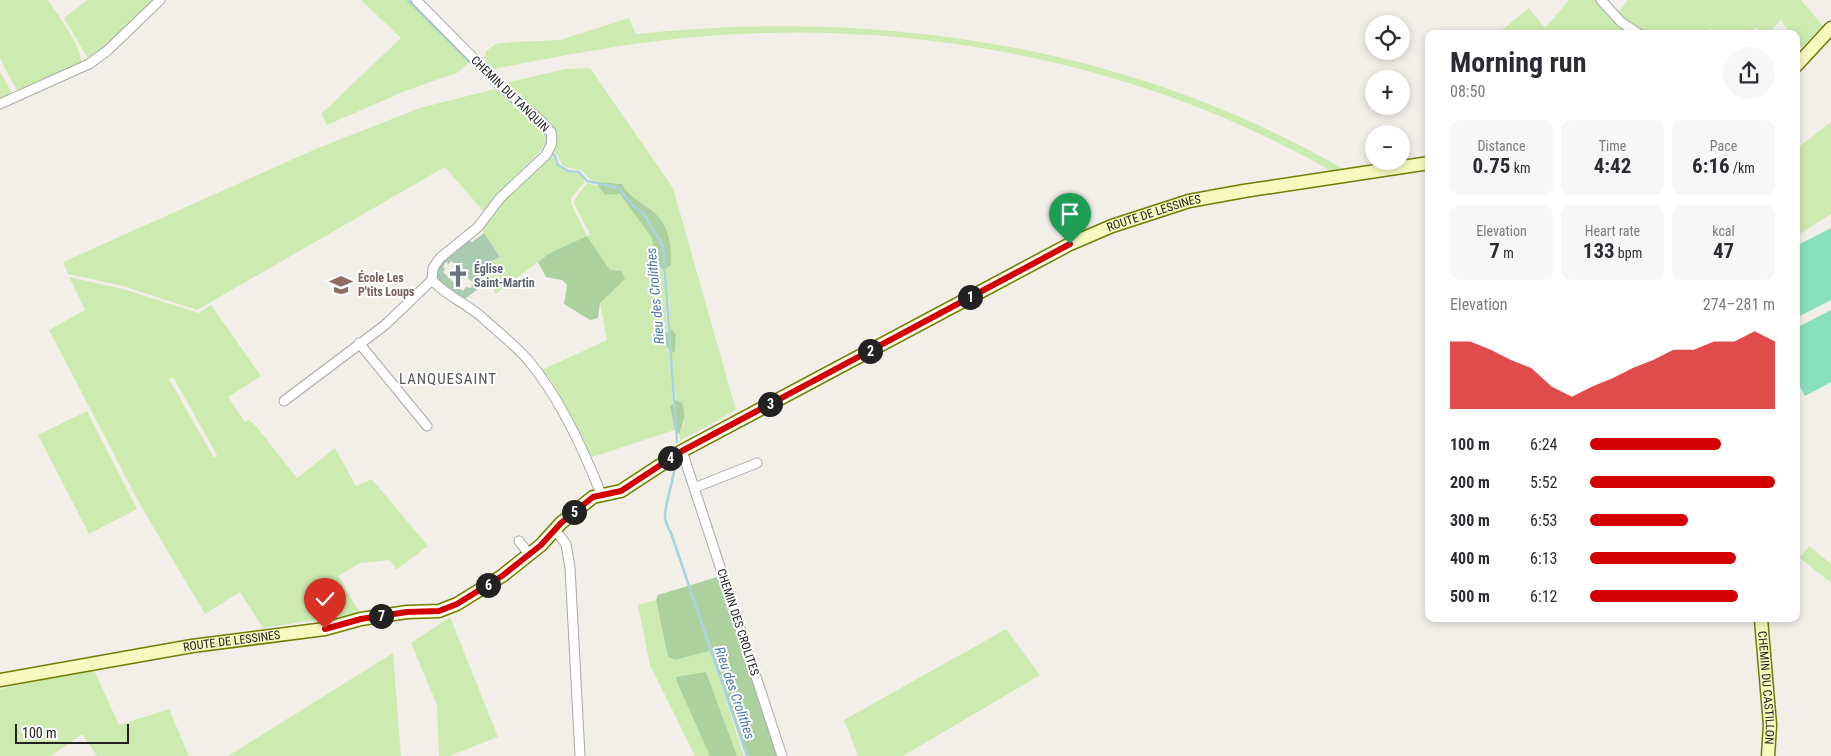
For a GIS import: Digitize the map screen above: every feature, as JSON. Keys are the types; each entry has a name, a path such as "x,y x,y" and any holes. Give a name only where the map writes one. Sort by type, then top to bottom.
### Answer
{"main road":[{"path":"1800,62 1831,28"},
{"name":"ROUTE DE LESSINES","path":"0,680 200,645 325,629 361,619 407,612 439,611 474,594 529,554 556,531 561,523 593,497 621,491 682,451 1070,244 1112,226 1189,201 1244,190 1425,164"},
{"name":"CHEMIN DU CASTILLON","path":"1760,622 1770,725 1768,756"}],"street":[{"path":"0,104 89,64 107,52 160,0"},
{"name":"CHEMIN DU TANQUIN","path":"416,0 504,89 539,119 550,132 552,138 552,145 546,155 500,198 478,227 440,258 433,268 432,280"},
{"path":"1601,0 1621,22 1633,30"},
{"path":"284,401 385,325 432,280 480,316 527,359 544,380 592,471 601,494"},
{"path":"359,343 427,426"},
{"name":"CHEMIN DES CROLITES","path":"682,451 782,756"},
{"path":"694,488 757,463"},
{"path":"556,531 566,544 570,568 580,756"},
{"path":"519,541 529,554"}],"green space":[{"path":"0,0 48,0 75,41 81,58 81,66 19,94 0,59"},
{"path":"87,0 156,0 90,62 64,18"},
{"path":"361,0 408,0 469,62 459,72 405,91 327,125 321,114 401,38"},
{"path":"1569,0 1596,0 1618,24 1627,30 1502,30 1529,8 1545,28"},
{"path":"1628,0 1801,0 1823,26 1802,48 1800,45 1800,30 1788,30 1781,20 1772,30 1759,30 1756,27 1754,30 1712,30 1709,28 1707,30 1640,30 1618,13"},
{"path":"629,18 636,34 728,27 820,27 911,33 1002,45 1091,65 1178,92 1263,127 1345,170 1333,172 1259,133 1182,101 1102,75 1020,55 937,41 853,34 769,33 686,38 586,52 487,70 484,66 486,51 496,44 560,40"},
{"path":"590,68 673,188 736,410 680,441 679,434 684,424 682,403 676,400 671,354 675,351 676,334 670,328 666,268 671,264 649,208 628,195 622,184 595,181 586,176 583,171 563,166 553,151 557,138 556,130 507,87 509,82 566,69"},
{"path":"0,72 13,95 0,100"},
{"path":"495,89 544,133 545,138 543,148 483,211 445,167 197,310 123,286 68,274 63,262 318,148 420,108"},
{"path":"1831,122 1831,214 1800,233 1800,146"},
{"path":"552,155 563,170 581,174 585,182 571,198 571,203 587,236 590,234 574,203 587,183 598,186 605,195 620,194 651,237 660,267 664,270 667,330 665,343 669,353 673,401 670,406 675,430 592,457 551,380 542,370 607,340 600,303 610,270 587,237 548,254 496,294 481,268 500,257 481,229 501,204"},
{"path":"598,182 622,184 630,194 660,219 669,240 671,265 664,270 660,267 651,237 620,194 605,195 598,186"},
{"path":"1831,228 1831,300 1800,316 1800,244"},
{"path":"484,233 500,257 480,267 489,280 465,299 436,279 439,266 446,256 468,240 472,242","holes":["451,261 467,274 467,278 473,282 471,288 466,287 463,291 443,272 445,269 443,267 446,262 449,264"]},
{"path":"587,236 610,270 622,271 625,279 600,303 598,318 590,320 564,304 567,285 562,280 546,277 538,262 548,254"},
{"path":"69,277 123,289 199,313 211,305 261,376 228,397 245,422 249,420 256,426 297,478 335,448 356,486 372,479 428,546 396,570 390,560 360,563 338,576 360,613 263,628 240,592 205,614 141,506 49,330 85,310","holes":["173,377 217,455 214,458 169,379"]},
{"path":"1831,310 1831,382 1805,396 1800,387 1800,326"},
{"path":"670,328 676,334 675,351 671,354 665,343 665,335"},
{"path":"676,400 682,403 684,411 679,434 675,430 670,406"},
{"path":"87,411 137,509 89,534 38,435"},
{"path":"1809,546 1831,564 1831,583 1800,558"},
{"path":"717,577 777,756 746,756 710,651 675,660 668,657 656,600 658,595"},
{"path":"656,600 668,657 675,660 710,651 744,756 695,756 650,665 638,605"},
{"path":"450,617 498,737 449,756 439,756 437,705 411,643"},
{"path":"1006,629 1040,675 903,756 858,756 844,720"},
{"path":"393,653 401,756 228,756"},
{"path":"93,668 119,725 169,709 189,756 97,756 82,734 51,756 0,756 0,689"},
{"path":"706,672 737,756 710,756 678,684 676,677"}],"waterway":[{"name":"Rieu des Crolithes","path":"408,0 480,72"},
{"name":"Rieu des Crolithes","path":"491,83 544,132 547,138 545,148"},
{"name":"Rieu des Crolithes","path":"550,152 555,156 558,165 568,171 579,172 587,181 619,188 631,204 644,214 663,246 677,442"},
{"name":"Rieu des Crolithes","path":"675,465 666,508 666,522 747,756"}],"place":[{"name":"Église Saint-Martin","path":"458,276"},
{"name":"École Les P'tits Loups","path":"341,285"}],"district":[{"name":"LANQUESAINT","path":"448,379"}],"route":[{"path":"325,629 361,619 407,612 439,611 457,604 502,576 541,545 556,531 561,523 593,497 621,491 682,451 1070,244"}]}
